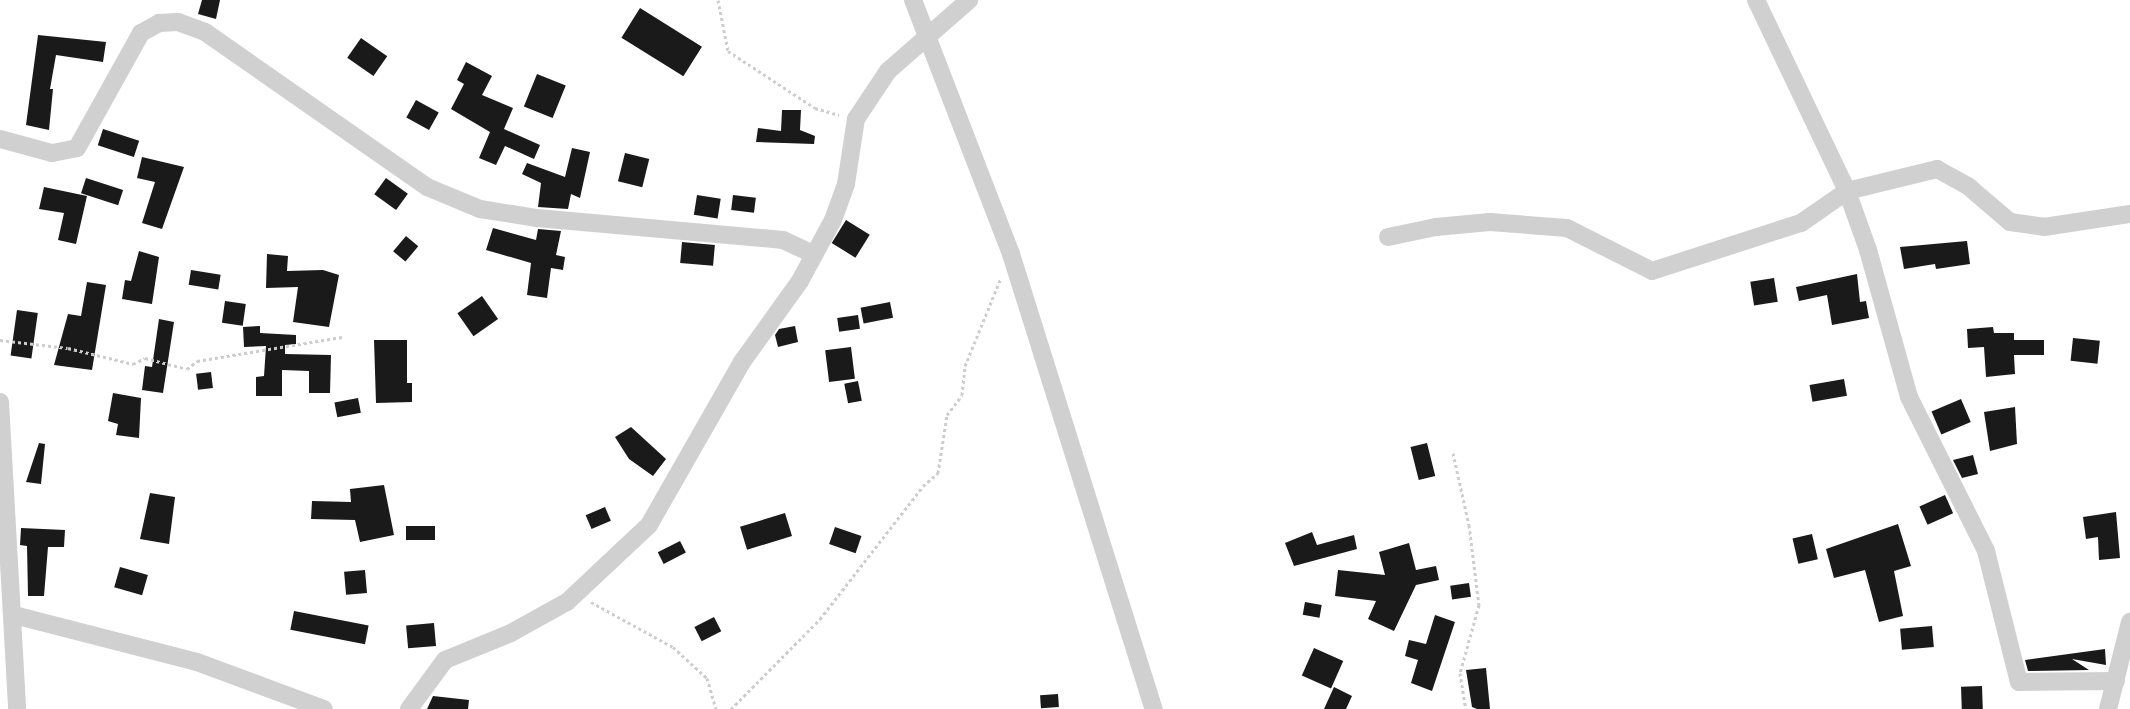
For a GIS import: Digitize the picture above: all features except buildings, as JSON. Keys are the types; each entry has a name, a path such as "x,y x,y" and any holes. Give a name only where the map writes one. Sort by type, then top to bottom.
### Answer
{"street":[{"path":"913,0 1011,254 1154,709"},
{"path":"409,709 445,660 511,633 576,594 649,525 742,362 800,281 833,220 846,184 856,119 888,71 969,0"},
{"path":"1756,0 1847,191 1868,250 1909,397 1986,551 2019,682 2116,681"},
{"path":"0,139 52,153 77,148 141,33 159,23 178,22 205,32 427,187 480,209 537,218 783,240 813,254"},
{"path":"1388,237 1436,227 1490,222 1567,228 1652,271 1801,224 1847,191 1937,169 1969,187 2010,222 2044,226 2130,214"},
{"path":"0,402 14,615 17,709"},
{"path":"14,615 197,662 324,709"},
{"path":"2108,709 2107,701 2116,681 2130,622"}],"path":[{"path":"718,0 728,51 815,108 856,119"},
{"path":"731,709 820,619 923,486 938,472 947,415 962,395 965,366 1011,254"},
{"path":"0,340 68,348 134,364 145,358 187,369 197,361 342,337"},
{"path":"1453,453 1469,525 1479,605 1460,673 1466,709"},
{"path":"576,594 673,647 707,678 716,709"}]}
